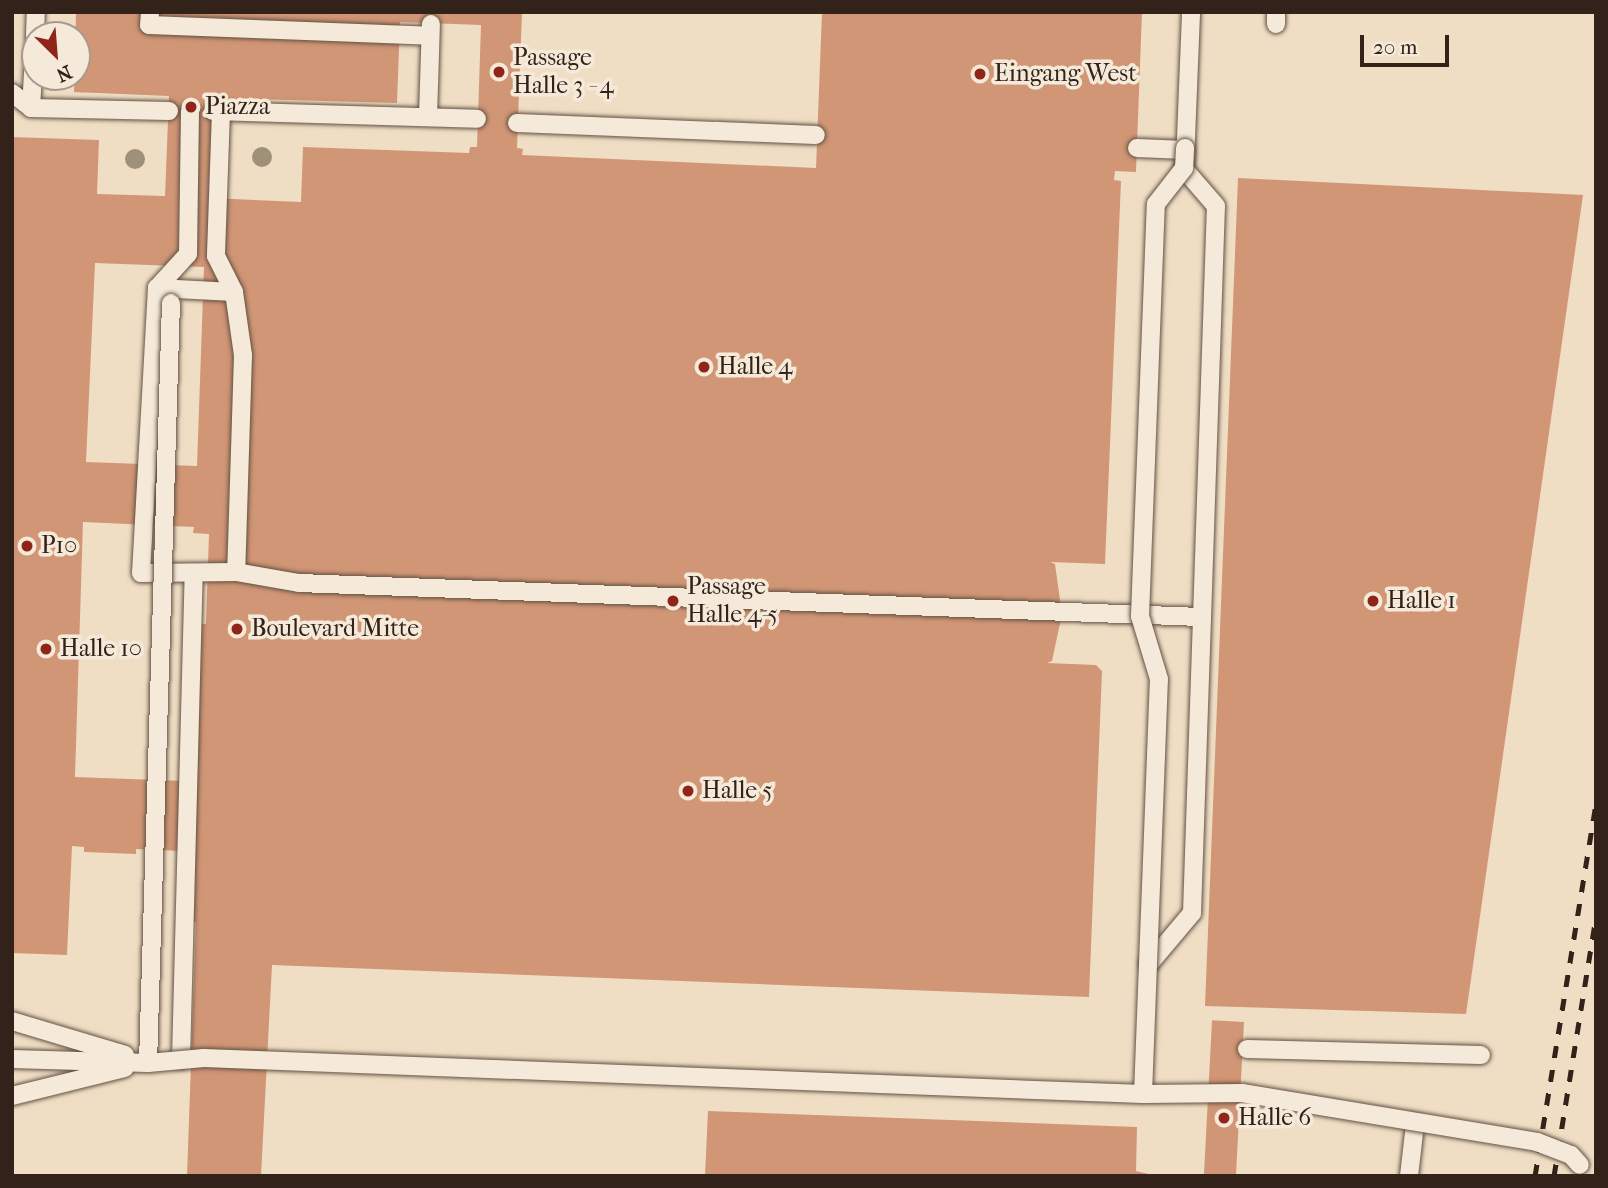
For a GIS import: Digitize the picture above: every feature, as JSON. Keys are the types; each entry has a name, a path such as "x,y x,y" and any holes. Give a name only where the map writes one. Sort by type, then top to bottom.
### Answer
{"lane":[{"path":"150,12 149,24 430,30 428,117"},
{"path":"1143,1094 1157,672 1140,616 1157,205 1184,169 1190,12"},
{"path":"12,1096 148,1063 204,1058 1144,1095 1157,672 1140,616 1156,204 1184,168 1190,12"},
{"path":"31,108 32,91"},
{"path":"12,93 31,108 169,111"},
{"path":"190,111 188,254 157,288 141,573 236,572 299,583 1202,617"},
{"path":"236,572 243,355 234,292 216,256 217,111 477,119"},
{"path":"517,123 816,135"},
{"path":"1137,148 1185,150"},
{"path":"1149,964 1192,913 1216,206 1184,169"},
{"path":"157,288 234,292"},
{"path":"148,1063 172,303"},
{"path":"181,1059 194,573"},
{"path":"12,1021 148,1063"},
{"path":"1247,1049 1481,1055"},
{"path":"12,1059 148,1063 204,1058"},
{"path":"384,1065 1143,1094 1242,1093 1415,1124 1537,1142 1571,1155 1587,1176"},
{"path":"1409,1176 1415,1124"}],"building":[{"path":"76,12 522,12 517,148 523,149 522,155 816,168 822,12 1142,12 1136,172 1115,171 1114,180 1121,181 1105,564 1050,562 1055,564 1062,614 1052,661 1047,663 1096,665 1102,671 1089,997 272,965 261,1176 187,1176 196,922 182,921 182,851 136,849 136,854 84,852 84,847 72,846 67,955 12,953 12,137 99,140 97,194 165,196 169,96 74,92 91,91 91,21 76,21","holes":["400,22 481,25 477,147 470,147 469,153 303,147 301,202 210,198 213,98 397,103","95,263 204,267 197,466 86,462","83,522 194,527 193,533 209,534 206,624 190,624 184,781 75,777"]},
{"name":"Halle 1","path":"1238,178 1583,195 1466,1014 1205,1006"},
{"name":"Halle 6","path":"1212,1020 1244,1022 1236,1176 1204,1174"},
{"path":"708,1111 1137,1127 1136,1171 1157,1176 705,1176"}],"railway":[{"path":"1535,1176 1596,805"},
{"path":"1554,1176 1596,917"}],"place":[{"name":"Passage Halle 3 - 4","path":"499,72"},
{"name":"Eingang West","path":"980,74"},
{"name":"Piazza","path":"191,107"},
{"name":"Halle 4","path":"704,367"},
{"name":"P10","path":"27,546"},
{"name":"Passage Halle 4-5","path":"673,601"},
{"name":"Halle 1","path":"1373,601"},
{"name":"Boulevard Mitte","path":"237,629"},
{"name":"Halle 10","path":"46,649"},
{"name":"Halle 5","path":"688,791"},
{"name":"Halle 6","path":"1224,1118"}]}
